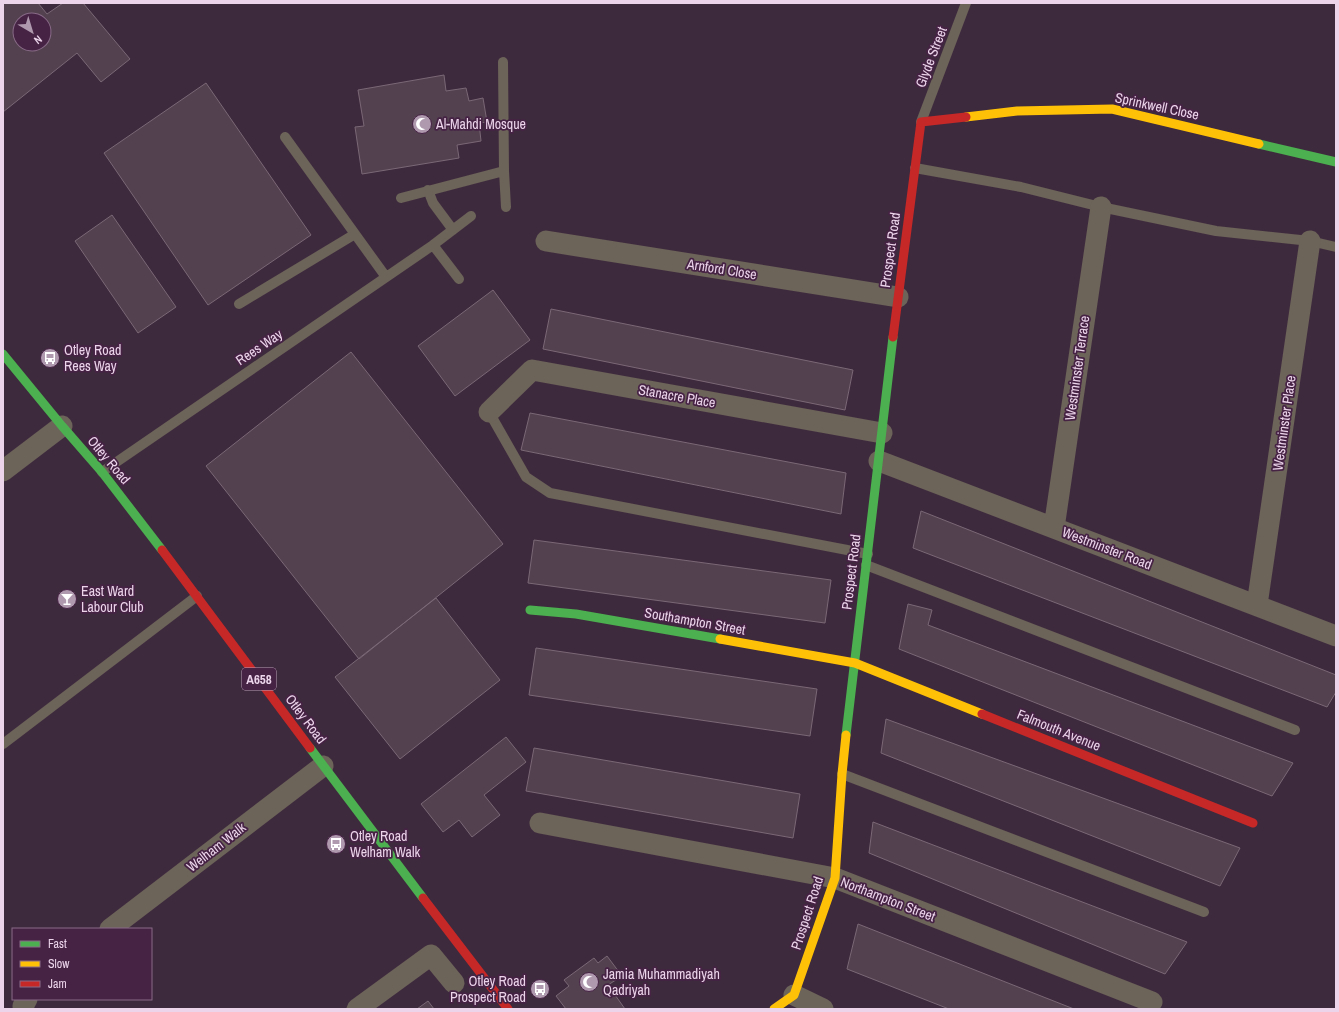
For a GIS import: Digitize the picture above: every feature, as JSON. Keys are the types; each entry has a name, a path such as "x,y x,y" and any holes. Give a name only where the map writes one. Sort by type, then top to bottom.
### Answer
{"street":[{"name":"Sprinkwell Close","path":"921,122 1017,111 1112,109 1336,162"},
{"name":"Prospect Road","path":"794,995 835,878 842,774 878,461 921,122"},
{"name":"Westminster Terrace","path":"1054,528 1101,208"},
{"name":"Arnford Close","path":"546,241 898,297"},
{"name":"Westminster Place","path":"1257,605 1310,241"},
{"name":"Otley Road","path":"3,354 102,472 198,596 323,766 508,1009"},
{"name":"Stanacre Place","path":"489,412 532,370 882,433"},
{"path":"3,471 62,426"},
{"name":"Westminster Road","path":"878,461 1336,636"},
{"name":"Southampton Street","path":"530,610 576,614 855,663"},
{"name":"Falmouth Avenue","path":"855,663 1252,823"},
{"name":"Welham Walk","path":"111,928 323,766"},
{"name":"Northampton Street","path":"540,823 835,878 1152,1002"},
{"path":"357,1009 431,955 454,983"},
{"path":"774,1009 794,995 823,1009"}],"lane":[{"name":"Glyde Street","path":"921,122 966,3"},
{"path":"503,62 504,171 506,207"},
{"path":"285,137 386,277"},
{"path":"915,168 1021,187 1101,208 1216,231 1310,241 1336,247"},
{"path":"401,198 504,171"},
{"path":"428,190 433,203 453,230"},
{"name":"Rees Way","path":"102,472 433,245 470,216"},
{"path":"239,304 355,234"},
{"path":"433,245 459,279"},
{"path":"489,412 526,477 550,493 868,554"},
{"path":"866,565 1295,730"},
{"path":"3,744 198,596"},
{"path":"842,774 1204,912"}],"building":[{"path":"3,3 38,3 45,12 12,12 12,52 52,52 52,12 50,12 63,3 83,3 130,59 101,82 77,53 3,112"},
{"name":"Al‐Mahdi Mosque","path":"444,75 446,91 466,88 469,101 483,98 487,122 479,123 481,141 457,145 459,158 362,174 355,127 364,126 358,90"},
{"path":"206,83 311,235 208,305 104,153"},
{"path":"112,215 176,307 138,333 75,241"},
{"path":"493,290 530,340 455,396 418,346"},
{"path":"551,309 853,370 845,410 543,349"},
{"path":"351,352 503,544 359,659 206,466"},
{"path":"530,413 846,473 841,514 521,450"},
{"path":"921,511 1336,675 1336,692 1327,707 913,548"},
{"path":"534,540 831,580 825,623 528,583"},
{"path":"436,598 500,680 400,759 335,677"},
{"path":"908,604 932,610 928,625 1293,763 1272,796 899,649"},
{"path":"536,648 817,689 810,736 529,695"},
{"path":"886,719 1240,848 1220,886 881,753"},
{"path":"506,737 526,762 484,795 500,815 472,837 459,820 443,832 421,804"},
{"path":"534,748 800,794 793,838 526,791"},
{"path":"873,822 1187,942 1165,974 869,853"},
{"path":"858,924 1074,1009 949,1009 847,969"},
{"name":"Jamia Muhammadiyah Qadriyah","path":"607,956 622,976 608,985 625,1009 566,1009 556,996 569,986 564,980 594,958 598,963"},
{"path":"428,1001 434,1009 417,1009"}],"traffic: fast":[{"path":"1259,144 1336,162"},
{"path":"846,735 893,337"},
{"path":"3,354 102,472 162,550"},
{"path":"530,610 576,614 720,639"},
{"path":"310,748 423,898"}],"traffic: slow":[{"path":"966,117 1017,111 1112,109 1259,144"},
{"path":"720,639 855,663 982,714"},
{"path":"774,1009 794,995 835,878 846,735"}],"traffic: jam":[{"path":"893,337 921,122 966,117"},
{"path":"162,550 310,748"},
{"path":"982,714 1253,823"},
{"path":"423,898 508,1009"}],"place":[{"name":"Al‐Mahdi Mosque","path":"422,124"},
{"name":"Otley Road Rees Way","path":"50,358"},
{"name":"East Ward Labour Club","path":"67,599"},
{"name":"Otley Road Welham Walk","path":"336,844"},
{"name":"Jamia Muhammadiyah Qadriyah","path":"589,982"},
{"name":"Otley Road Prospect Road","path":"540,989"}]}
